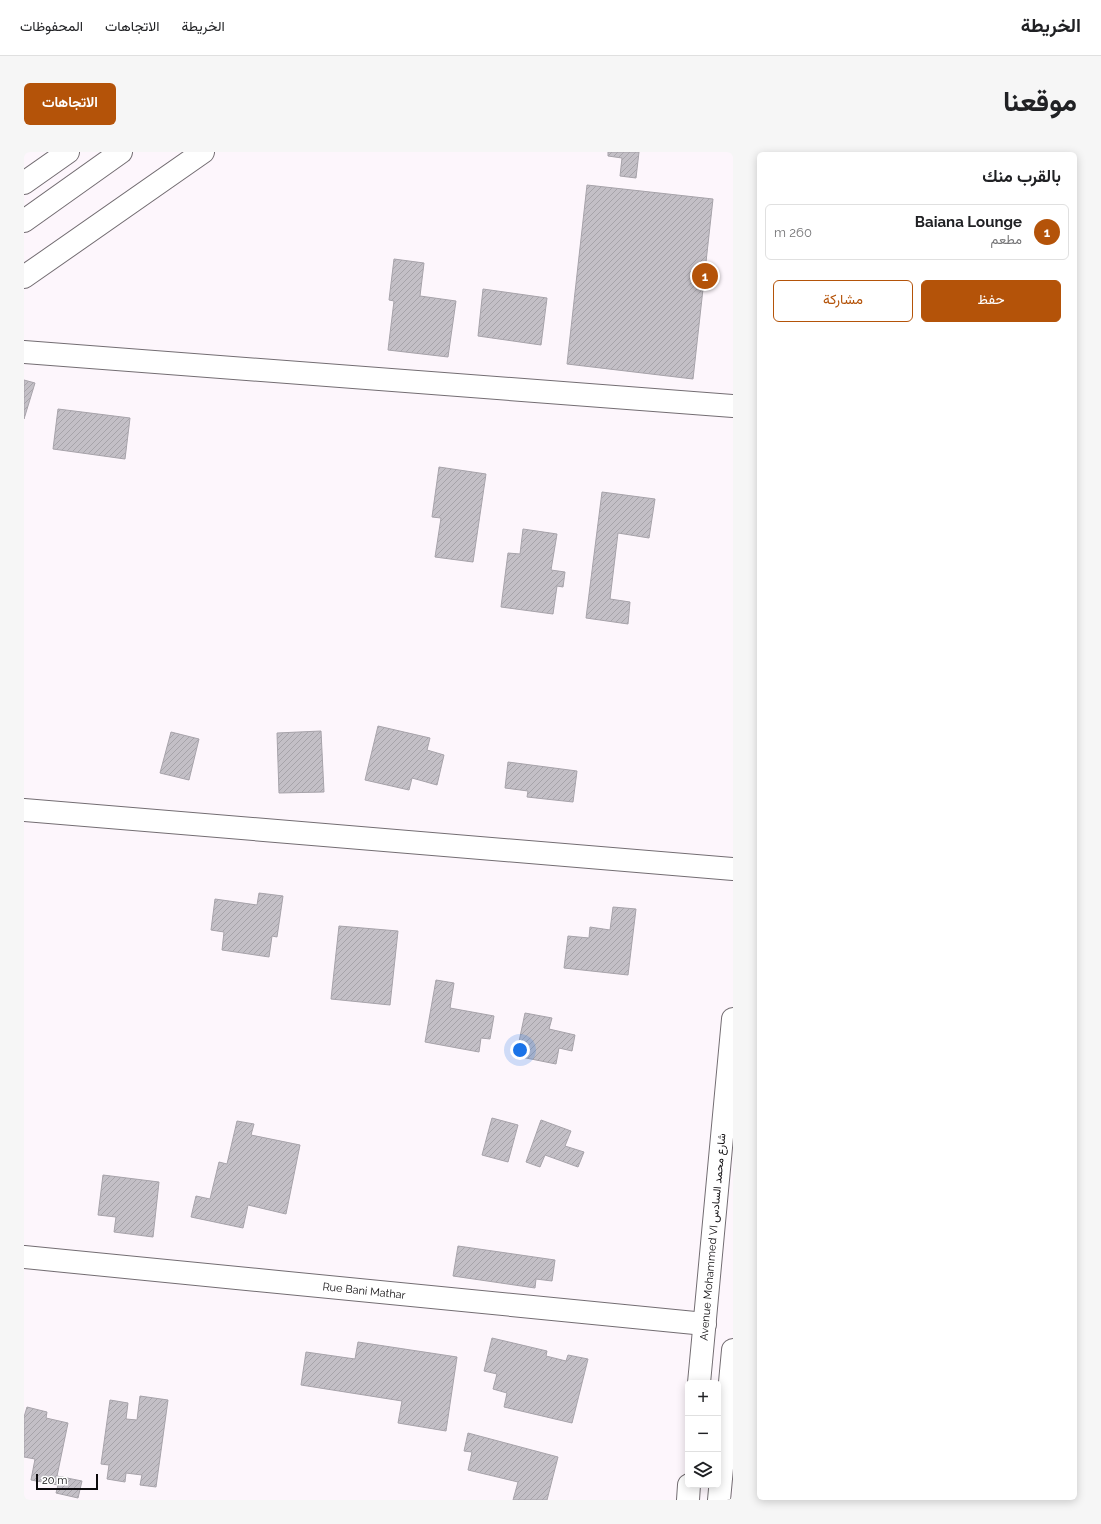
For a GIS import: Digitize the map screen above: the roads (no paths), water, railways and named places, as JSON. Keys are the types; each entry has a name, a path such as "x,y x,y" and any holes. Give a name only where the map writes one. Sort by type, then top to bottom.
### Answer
{"main road":[{"path":"24,183 68,152"},
{"path":"24,220 121,152"},
{"path":"24,277 202,152"},
{"path":"24,352 733,406"},
{"path":"24,810 733,869"},
{"name":"Avenue Mohammed VI شارع محمد السادس","path":"699,1380 733,1019"},
{"name":"Rue Bani Mathar","path":"24,1257 705,1324"},
{"path":"719,1500 731,1393 733,1350"},
{"path":"688,1500 689,1488"}],"place":[{"name":"Baiana Lounge","path":"705,276"}]}
